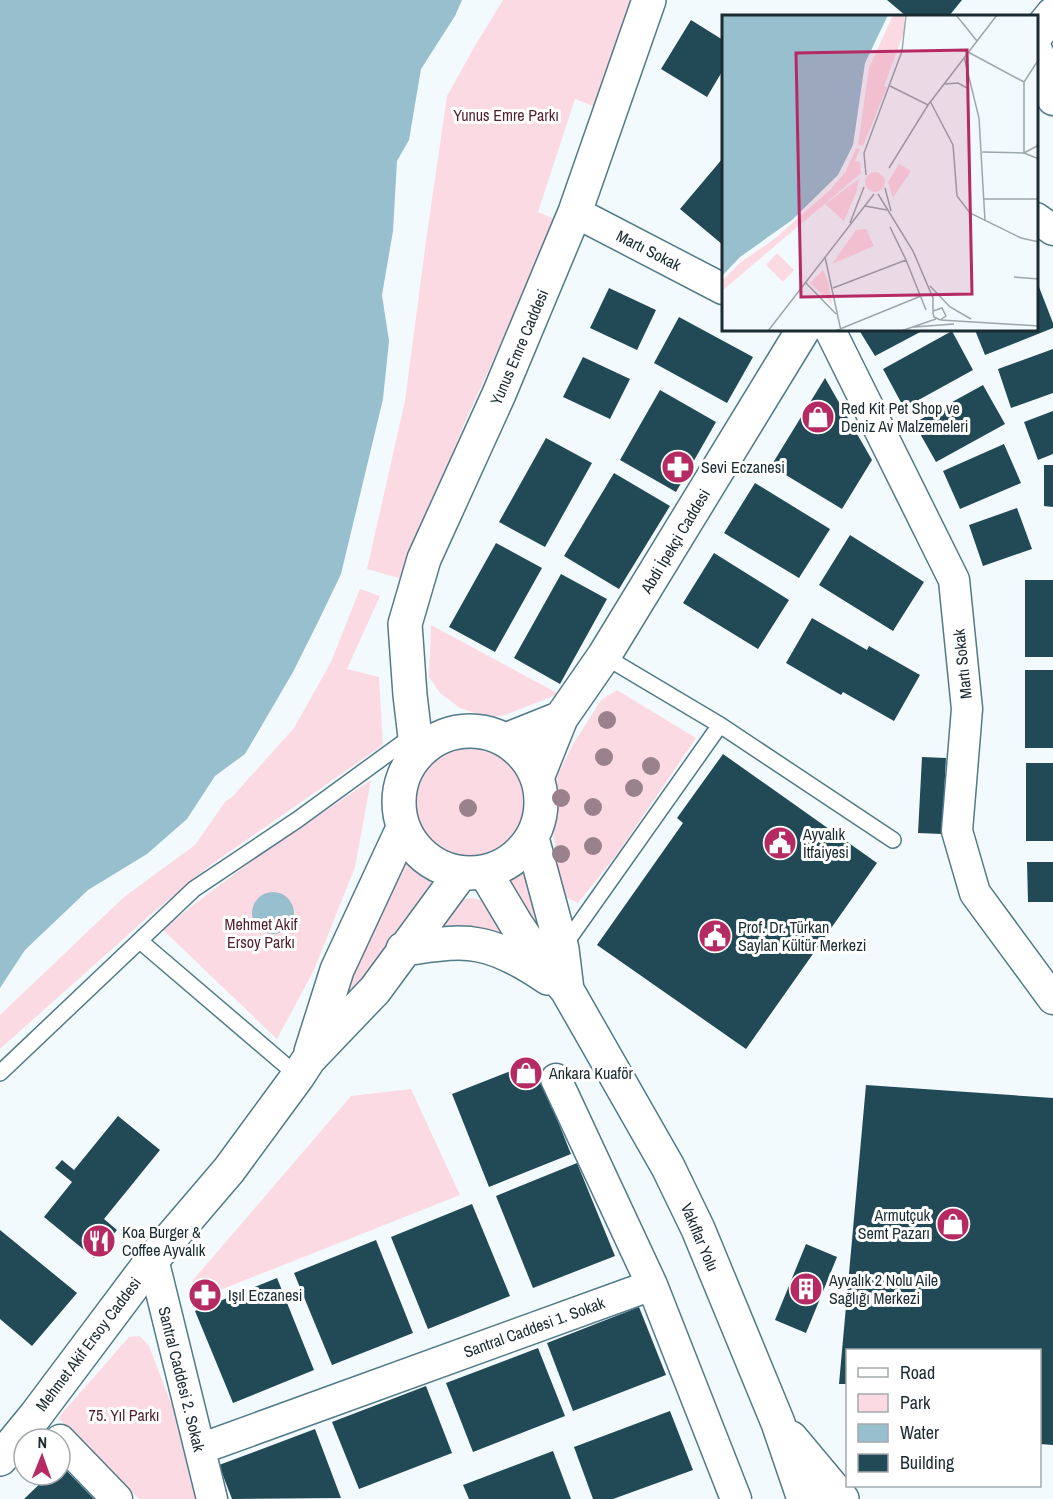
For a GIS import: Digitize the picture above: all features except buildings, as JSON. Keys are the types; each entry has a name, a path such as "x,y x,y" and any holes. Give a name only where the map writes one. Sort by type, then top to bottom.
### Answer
{"main road":[{"name":"Yunus Emre Caddesi","path":"416,744 405,624 424,559 500,394 575,212 649,0"},
{"path":"1038,33 1053,14"},
{"name":"Abdi İpekçi Caddesi","path":"537,778 561,718 604,656 802,332"},
{"path":"410,694 454,733"},
{"path":"506,740 561,718"},
{"path":"476,731 506,740 528,761 537,778 542,798 540,819 532,838 520,854 504,865 473,873 442,868 426,859 412,845 403,828 399,808 400,789 416,744 454,733 476,731"},
{"path":"303,1068 337,970 403,828"},
{"name":"Vakıflar Yolu","path":"532,838 562,949 567,990"},
{"path":"303,1068 375,990 404,949 473,873"},
{"name":"Vakıflar Yolu","path":"473,873 567,990 668,1167 698,1229 778,1423 804,1499"},
{"name":"Vakıflar Yolu","path":"404,949 448,944 479,945 518,959 567,990"},
{"name":"Mehmet Akif Ersoy Caddesi","path":"0,1459 36,1415 153,1259 229,1170 303,1068"},
{"path":"778,1423 842,1499"}],"street":[{"path":"1038,53 1049,78 1053,100"},
{"name":"Martı Sokak","path":"575,212 722,288"},
{"path":"1038,219 1053,230"},
{"name":"Martı Sokak","path":"831,332 954,580 967,709 957,831 975,893 1053,999"},
{"path":"556,1079 652,1285 736,1499"},
{"name":"Santral Caddesi 2. Sokak","path":"153,1259 212,1499"},
{"name":"Santral Caddesi 1. Sokak","path":"200,1449 652,1285"},
{"path":"36,1415 48,1427"},
{"path":"72,1452 117,1499"}],"lane":[{"path":"604,656 720,725 893,840"},
{"path":"562,949 720,725"},
{"path":"0,1073 194,889 416,744"},
{"path":"140,941 303,1068"}],"green space":[{"name":"Yunus Emre Parkı","path":"503,0 631,0 595,107 575,99 538,212 557,220 465,422 402,579 367,569 405,401 447,96"},
{"path":"360,589 380,596 347,669 379,677 383,745 212,864 148,917 0,1049 0,1015 124,897 195,845 225,802 294,728 331,662"},
{"path":"431,625 559,694 505,715 490,718 460,708 440,693 429,677"},
{"path":"617,690 696,738 618,853 578,903 564,896 561,886 549,804 559,772 572,746 601,700"},
{"path":"469,742 492,747 512,760 525,780 530,803 525,826 512,846 492,859 469,864 446,859 426,846 413,826 408,803 413,780 426,760 446,747"},
{"name":"Mehmet Akif Ersoy Parkı","path":"371,780 355,867 314,970 277,1039 162,929 258,856"},
{"path":"395,855 446,885 322,1039"},
{"path":"529,863 557,971 495,881"},
{"path":"470,898 482,900 517,949 434,930 456,901"},
{"path":"411,1089 460,1195 200,1298 193,1280 351,1096"},
{"name":"75. Yıl Parkı","path":"140,1336 149,1346 172,1406 195,1499 139,1499 72,1432 72,1427 67,1427 58,1418 129,1337"}],"water":[{"path":"0,0 462,0 455,16 421,69 409,140 397,161 393,231 382,295 389,341 383,399 341,574 293,672 245,754 215,776 187,819 147,854 88,890 25,950 0,988"},
{"path":"273,892 288,898 294,913 288,928 273,934 258,928 252,913 258,898"}],"place":[{"name":"Red Kit Pet Shop ve Deniz Av Malzemeleri","path":"818,417"},
{"name":"Sevi Eczanesi","path":"678,467"},
{"name":"Ayvalık İtfaiyesi","path":"780,843"},
{"name":"Prof. Dr. Türkan Saylan Kültür Merkezi","path":"715,936"},
{"name":"Ankara Kuaför","path":"526,1073"},
{"name":"Armutçuk Semt Pazarı","path":"953,1224"},
{"name":"Koa Burger & Coffee Ayvalık","path":"99,1241"},
{"name":"Ayvalık 2 Nolu Aile Sağlığı Merkezi","path":"806,1289"},
{"name":"Işıl Eczanesi","path":"205,1295"}]}
